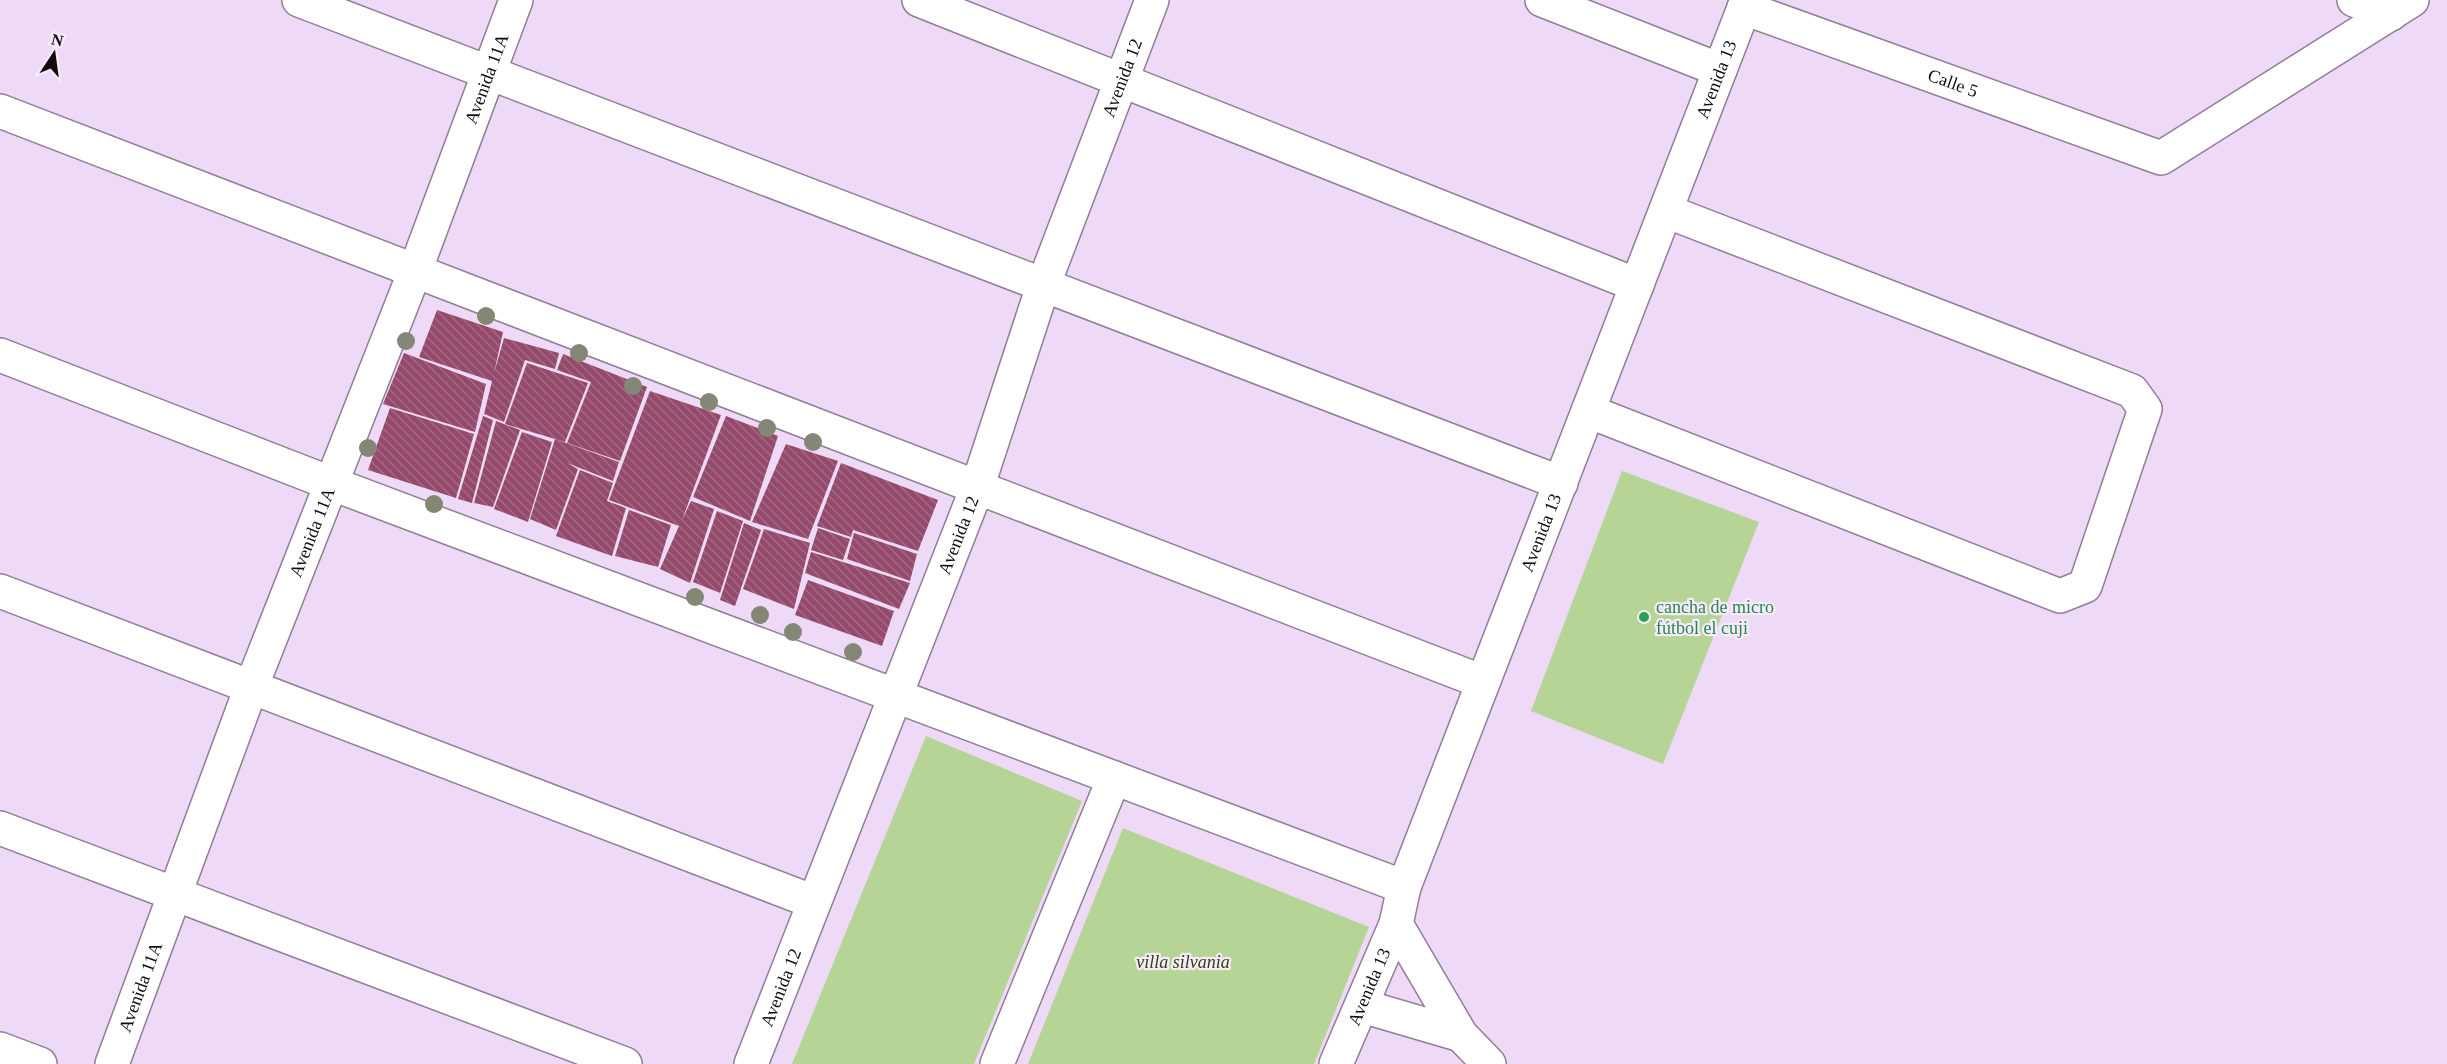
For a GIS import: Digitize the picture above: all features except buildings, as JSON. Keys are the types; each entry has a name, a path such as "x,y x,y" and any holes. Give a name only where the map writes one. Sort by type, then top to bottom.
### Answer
{"street":[{"path":"299,0 1561,483"},
{"name":"Avenida 11A","path":"112,1064 252,685 415,271 516,0"},
{"path":"919,0 1637,285"},
{"name":"Avenida 12","path":"751,1064 977,488 1043,286 1119,80 1152,0"},
{"path":"1542,0 1720,70"},
{"path":"2354,0 2401,7"},
{"name":"Avenida 13","path":"1336,1064 1396,924 1404,887 1746,4"},
{"name":"Calle 5","path":"1746,4 2161,158 2401,7"},
{"path":"0,111 1483,682"},
{"path":"1588,411 2060,596 2085,586 2145,409 2132,391 1666,211"},
{"path":"0,355 330,483 1404,887"},
{"path":"0,591 252,685 814,902"},
{"path":"997,1064 1114,778"},
{"path":"0,828 626,1064"},
{"path":"1396,924 1461,1035 1489,1064"},
{"path":"1362,1006 1461,1035"},
{"path":"0,1049 40,1064"}],"green space":[{"name":"cancha de micro fútbol el cuji","path":"1622,471 1759,522 1663,764 1531,711"},
{"path":"926,736 1082,801 974,1064 792,1064"},
{"name":"villa silvania","path":"1123,828 1369,927 1314,1064 1028,1064"}],"place":[{"name":"cancha de micro fútbol el cuji","path":"1644,617"}]}
